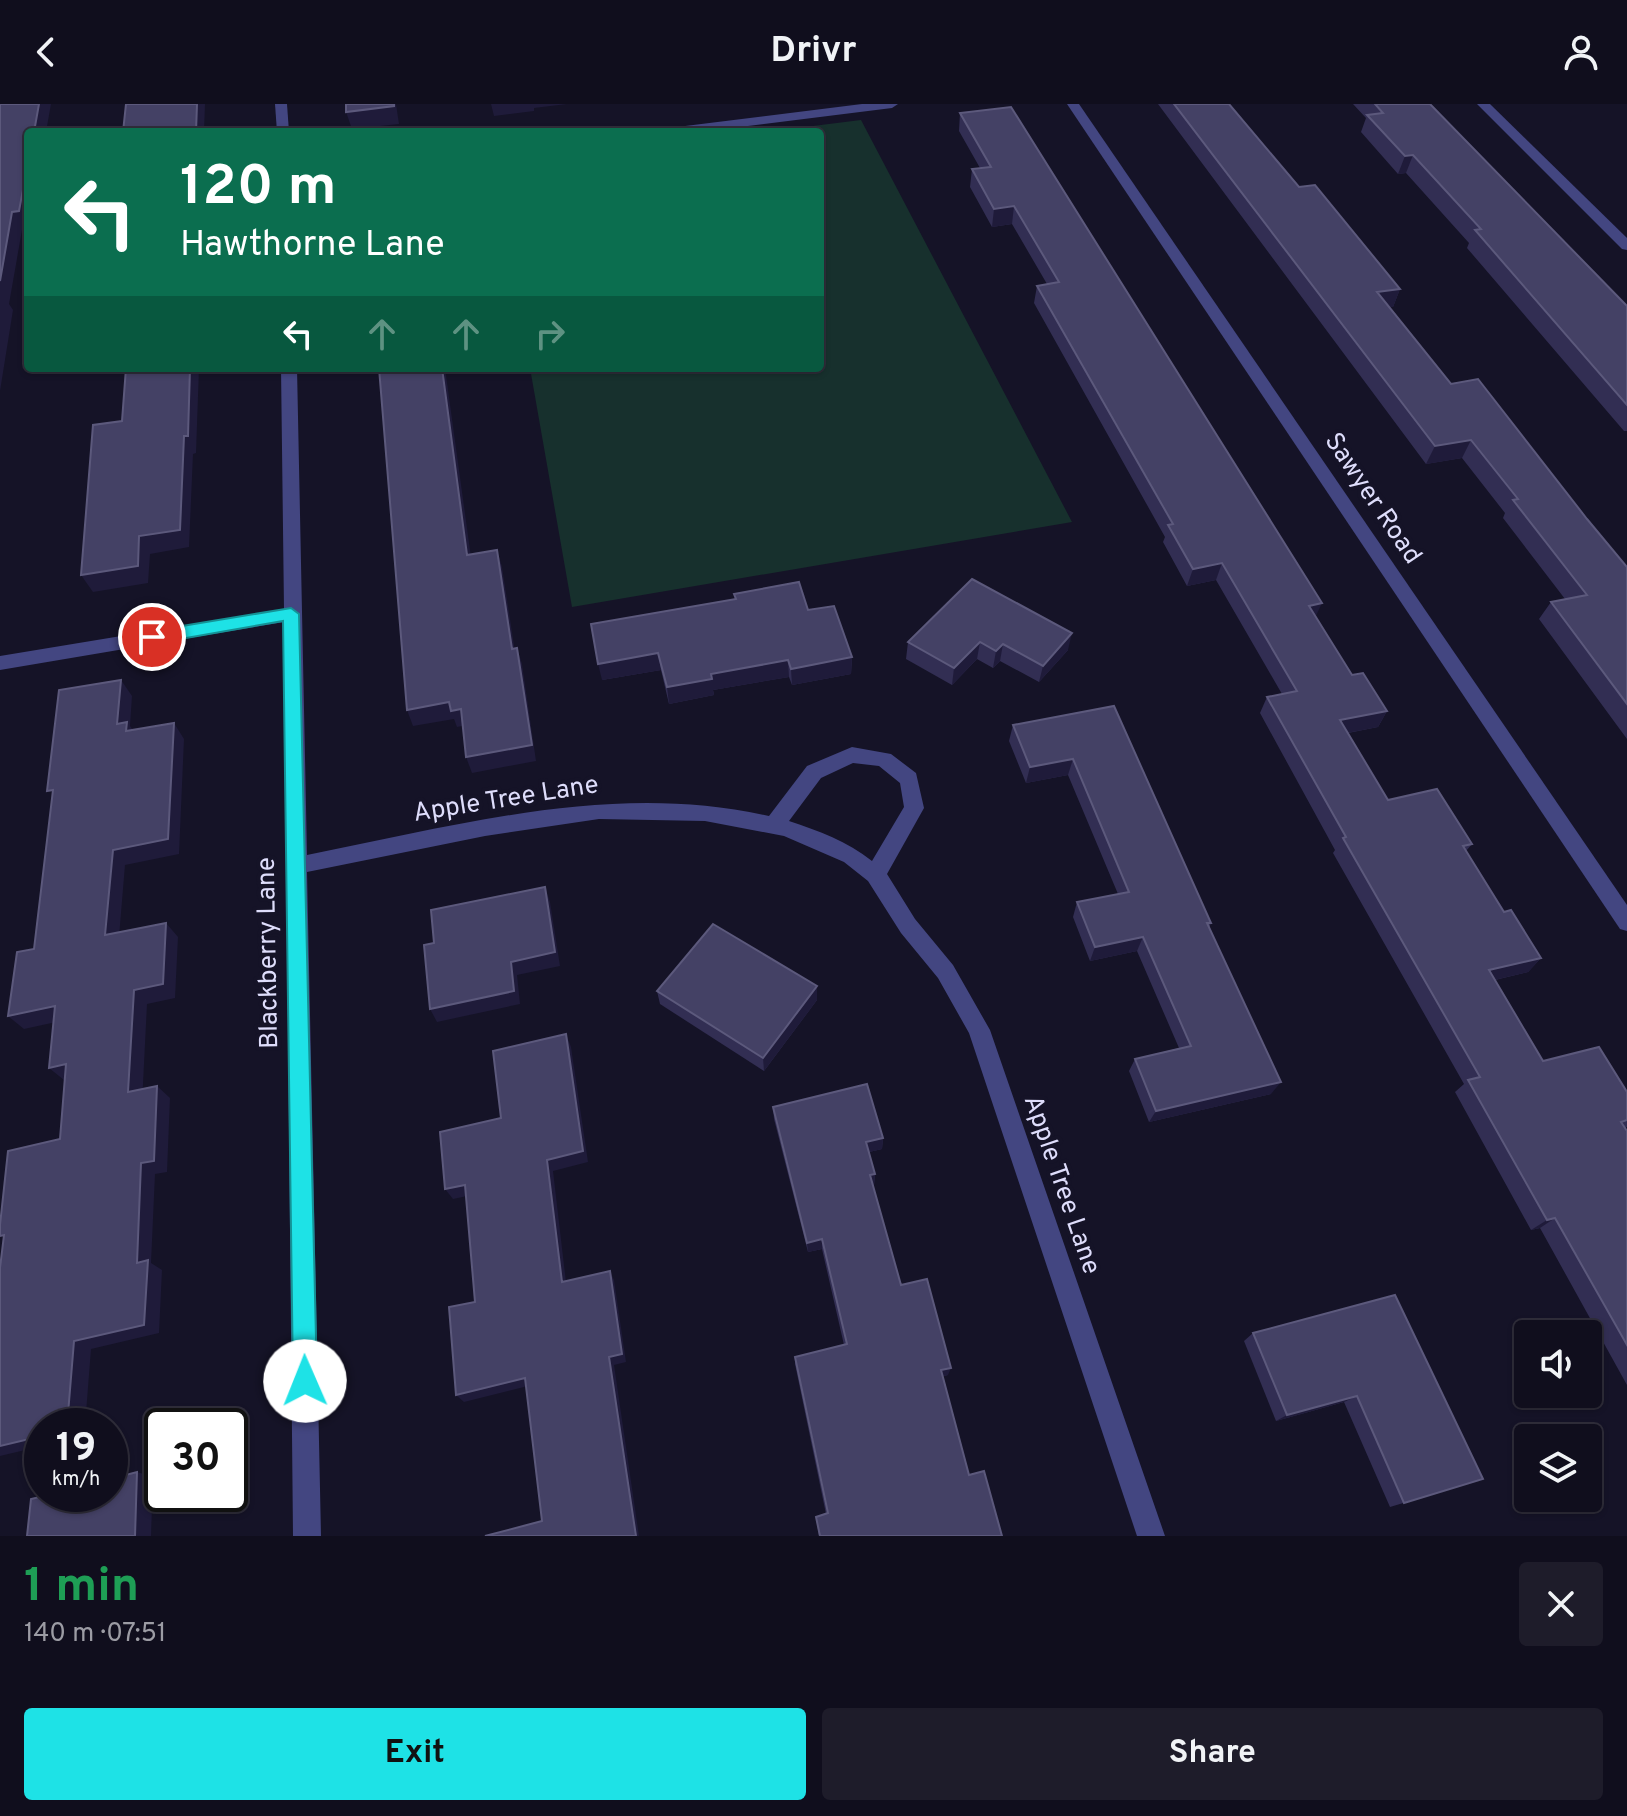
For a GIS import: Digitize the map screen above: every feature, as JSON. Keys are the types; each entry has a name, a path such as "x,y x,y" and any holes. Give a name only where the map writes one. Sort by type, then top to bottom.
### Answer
{"street":[{"path":"281,104 283,128"},
{"path":"701,128 892,104"},
{"name":"Sawyer Road","path":"1073,104 1627,922"},
{"path":"1483,104 1627,246"},
{"name":"Blackberry Lane","path":"289,372 307,1536"},
{"path":"0,663 291,614"},
{"path":"775,824 814,772 852,755 884,759 909,779 914,808 875,875"},
{"name":"Apple Tree Lane","path":"296,866 548,817 602,811 672,812 775,824 837,847 875,875 960,994 979,1030 1151,1536"}],"green space":[{"path":"861,120 1072,522 572,607 531,372 824,372 824,128 797,128"}],"building":[{"path":"0,104 39,104 35,128 24,128 24,184 19,211 12,212 0,281"},
{"path":"126,104 197,104 196,128 123,128"},
{"path":"346,104 394,104 394,106 346,112"},
{"path":"1174,104 1229,104 1299,187 1315,185 1400,289 1377,292 1451,384 1478,379 1627,567 1627,704 1551,602 1587,595 1513,500 1518,499 1471,440 1435,446"},
{"path":"1375,104 1430,104 1627,306 1627,405 1475,230 1481,229 1413,155 1405,156 1367,115 1383,113"},
{"path":"1011,107 1322,603 1309,606 1352,675 1363,673 1387,711 1340,720 1388,800 1437,789 1472,844 1463,846 1504,912 1511,910 1541,958 1489,970 1543,1061 1599,1047 1627,1092 1627,1120 1621,1122 1627,1131 1627,1345 1555,1218 1547,1220 1468,1080 1480,1077 1343,838 1346,837 1267,697 1297,691 1222,563 1193,569 1168,525 1173,524 1037,286 1059,282 1014,206 994,209 972,169 991,167 960,113"},
{"path":"126,372 190,372 180,530 139,536 138,566 81,575 93,425 122,421"},
{"path":"379,372 443,372 467,555 497,550 512,649 517,648 532,745 466,757 461,709 451,711 449,702 407,710"},
{"path":"972,579 1072,633 1043,666 1003,644 996,651 980,642 954,668 908,642"},
{"path":"799,582 808,610 834,606 852,657 791,669 788,660 711,674 712,679 667,687 658,653 598,664 591,624 736,599 734,594"},
{"path":"121,680 117,724 127,722 126,731 174,723 168,839 113,850 105,935 166,923 163,984 134,990 128,1092 157,1086 154,1161 141,1163 137,1263 148,1260 144,1325 74,1341 68,1408 24,1408 24,1440 0,1446 0,1268 4,1235 0,1236 0,1225 8,1151 60,1139 66,1064 49,1068 55,1006 8,1016 17,952 34,949 53,790 47,791 59,690"},
{"path":"1114,706 1211,923 1207,923 1281,1082 1156,1111 1135,1059 1191,1046 1143,937 1095,947 1077,902 1129,892 1073,759 1030,767 1013,725"},
{"path":"545,887 555,952 511,962 514,991 430,1009 424,945 434,943 431,910"},
{"path":"713,924 817,986 763,1058 657,991"},
{"path":"566,1034 583,1151 547,1160 562,1282 610,1271 622,1354 609,1357 636,1536 485,1536 542,1521 525,1378 456,1395 449,1307 475,1302 465,1185 445,1189 440,1132 501,1118 493,1051"},
{"path":"867,1084 883,1138 866,1142 875,1174 870,1175 901,1285 927,1279 951,1368 941,1370 969,1475 984,1471 1002,1536 820,1536 816,1517 828,1513 795,1357 847,1344 822,1239 807,1243 773,1107"},
{"path":"1395,1295 1483,1479 1404,1503 1357,1396 1287,1415 1253,1333"},
{"path":"137,1472 135,1536 27,1536 30,1512 128,1512 128,1474"}],"route":[{"path":"152,637 291,614 305,1381"}]}
